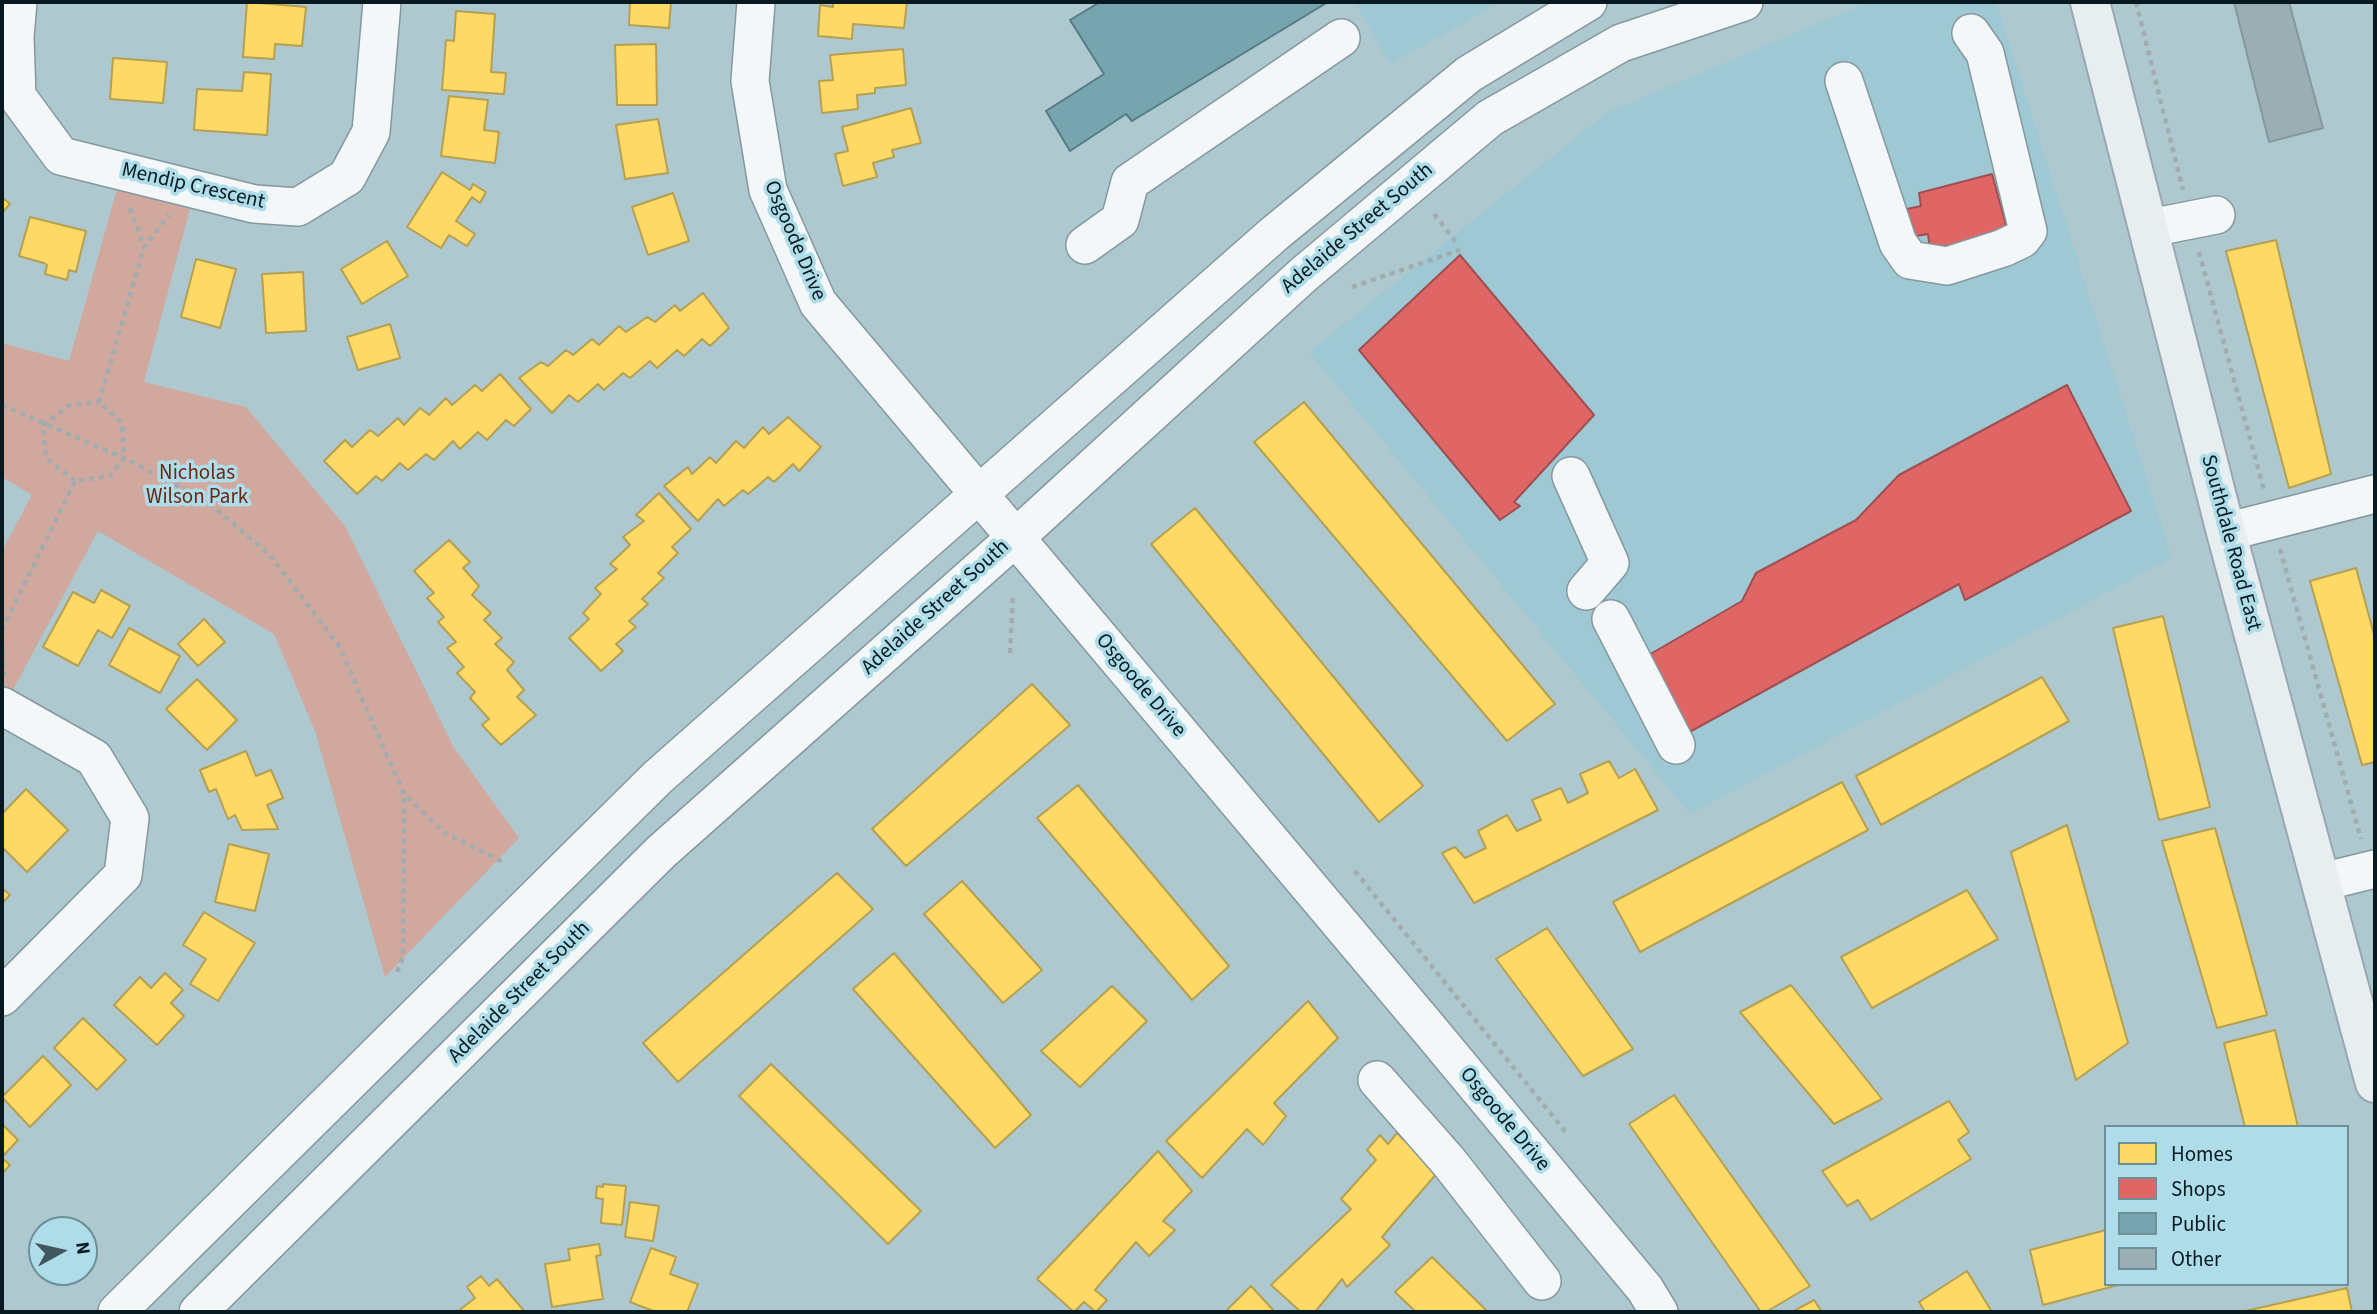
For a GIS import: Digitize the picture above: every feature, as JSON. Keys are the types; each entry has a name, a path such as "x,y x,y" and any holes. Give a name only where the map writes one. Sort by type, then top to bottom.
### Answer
{"main road":[{"name":"Southdale Road East","path":"2090,2 2226,532 2375,1083"}],"street":[{"name":"Mendip Crescent","path":"18,2 15,37 17,96 61,156 254,204 298,207 346,177 371,132 382,2"},
{"name":"Osgoode Drive","path":"755,2 750,81 768,190 818,303 1491,1104 1645,1289 1659,1312"},
{"path":"117,1312 658,777 1274,234 1469,74 1588,2"},
{"path":"1603,2 1621,43"},
{"name":"Adelaide Street South","path":"198,1312 661,852 1015,538 1303,275 1490,118 1621,43 1744,2"},
{"path":"1844,81 1898,243 1910,260 1947,266 2003,248 2021,239 2028,231 1985,53 1971,33"},
{"path":"1085,245 1120,220 1130,182 1341,38"},
{"path":"2150,228 2203,217"},
{"path":"1572,476 1610,563 1586,591"},
{"path":"2226,532 2375,494"},
{"path":"1611,619 1676,745"},
{"path":"2,997 123,875 130,818 94,758 3,696"},
{"path":"2322,882 2371,853"},
{"path":"1377,1080 1449,1162 1542,1281"}],"path":[{"path":"2136,2 2203,217 2272,520 2358,839 2371,853"},
{"path":"128,203 144,247"},
{"path":"99,402 144,247 177,205"},
{"path":"1434,214 1456,242"},
{"path":"1353,287 1460,250"},
{"path":"99,402 122,423 124,458 110,476 75,481 46,458 43,425 70,405 99,402"},
{"path":"2,405 124,458 205,500 269,554 339,646 404,794 445,833 505,863"},
{"path":"2,630 75,481"},
{"path":"1010,653 1013,594"},
{"path":"2,642 3,696"},
{"path":"397,972 403,957 404,794"},
{"path":"1355,871 1568,1135"}],"shaded area":[{"path":"1355,2 1501,2 1390,64"},
{"path":"1869,2 1996,2 2172,558 1690,814 1309,352 1606,113"}],"green space":[{"name":"Nicholas Wilson Park","path":"117,189 190,209 144,382 246,407 345,526 453,746 519,838 385,977 315,731 274,634 98,531 13,690 2,685 2,551 32,495 2,477 2,343 69,361"}],"building: Homes":[{"path":"247,2 306,7 302,46 275,44 274,59 243,57"},
{"path":"630,2 671,2 669,28 629,25"},
{"path":"833,2 907,2 904,28 853,24 852,39 818,36 820,5 833,7"},
{"path":"456,11 495,14 491,72 506,73 504,94 442,90 446,40 454,41"},
{"path":"656,44 657,105 617,105 615,45"},
{"path":"903,49 906,85 875,88 875,93 857,95 858,109 822,113 819,81 833,80 830,55"},
{"path":"113,58 167,62 163,103 110,99"},
{"path":"244,72 271,74 267,135 194,130 197,89 242,91"},
{"path":"449,96 488,100 484,130 499,132 495,163 441,156"},
{"path":"911,108 921,143 892,150 894,157 873,163 877,177 843,186 835,154 848,151 842,127"},
{"path":"658,119 668,173 625,179 616,125"},
{"path":"442,172 470,190 473,184 486,192 480,203 472,197 456,221 475,234 467,246 449,235 441,248 407,227"},
{"path":"673,193 689,241 648,255 632,207"},
{"path":"2,197 10,204 2,213"},
{"path":"30,217 86,231 76,272 69,270 67,280 45,274 47,265 44,263 19,256"},
{"path":"2276,240 2331,474 2289,488 2226,251"},
{"path":"387,241 408,276 362,304 341,269"},
{"path":"196,259 236,269 220,328 181,317"},
{"path":"303,272 306,331 266,333 262,274"},
{"path":"703,293 729,328 710,346 702,339 684,356 677,350 657,368 650,361 630,378 623,373 604,390 598,384 578,402 569,395 552,413 519,378 541,362 548,366 566,350 573,355 592,339 599,345 619,326 626,332 647,317 655,322 675,305 680,311"},
{"path":"390,324 400,358 358,370 347,337"},
{"path":"500,374 531,409 514,426 506,420 487,440 478,432 460,449 453,441 434,460 426,454 408,470 400,463 382,481 376,476 357,494 324,461 345,440 352,447 370,430 378,436 398,418 404,425 420,408 429,415 446,398 452,405 475,385 482,391"},
{"path":"1304,402 1555,704 1507,741 1254,442"},
{"path":"788,417 821,447 799,471 793,464 774,482 768,477 748,494 743,490 724,506 718,499 698,521 664,486 688,467 692,474 710,457 716,463 736,441 744,448 763,427 769,434"},
{"path":"659,493 691,529 672,547 678,553 658,573 664,578 642,599 648,604 629,621 636,627 616,644 623,651 601,671 569,638 589,619 583,613 601,594 595,588 617,569 610,564 630,545 623,537 644,521 636,515"},
{"path":"1195,508 1423,786 1379,822 1151,544"},
{"path":"449,540 470,562 463,568 479,586 472,595 491,613 484,620 502,638 495,644 514,662 507,670 524,690 517,697 536,715 501,745 482,725 489,719 470,698 475,692 457,673 464,667 447,648 456,642 438,622 444,617 427,598 434,593 414,571"},
{"path":"2356,568 2375,638 2375,762 2362,765 2310,581"},
{"path":"101,590 130,606 112,638 98,630 78,666 43,647 73,592 94,603"},
{"path":"2163,616 2210,807 2159,820 2113,628"},
{"path":"204,619 225,642 198,666 178,644"},
{"path":"129,628 180,656 160,693 109,665"},
{"path":"2042,677 2069,721 1881,825 1856,776"},
{"path":"197,679 237,720 207,750 166,709"},
{"path":"1032,684 1070,725 906,866 872,829"},
{"path":"246,751 256,776 271,770 283,798 267,805 278,829 242,830 235,815 228,819 216,789 209,792 200,770"},
{"path":"1609,761 1619,778 1635,769 1658,810 1474,903 1442,853 1455,847 1465,858 1486,848 1478,831 1507,815 1517,831 1541,820 1532,800 1561,788 1568,803 1588,793 1580,774"},
{"path":"1842,782 1868,830 1640,952 1613,902"},
{"path":"1078,785 1229,966 1192,1000 1037,818"},
{"path":"26,789 68,830 27,872 2,847 2,814"},
{"path":"2067,825 2128,1043 2076,1080 2011,852"},
{"path":"2215,828 2267,1015 2217,1028 2162,841"},
{"path":"229,844 269,854 255,911 215,902"},
{"path":"837,873 873,909 678,1082 643,1043"},
{"path":"962,881 1042,970 1003,1003 924,914"},
{"path":"2,888 10,895 2,903"},
{"path":"1967,890 1998,939 1872,1008 1841,957"},
{"path":"204,912 255,943 218,1001 190,984 206,959 183,945"},
{"path":"1547,928 1633,1049 1583,1076 1496,959"},
{"path":"894,953 1031,1115 995,1148 853,989"},
{"path":"165,973 183,990 171,1003 184,1016 157,1045 114,1005 140,977 151,988"},
{"path":"1791,985 1882,1099 1834,1124 1740,1012"},
{"path":"1112,986 1147,1021 1080,1087 1041,1051"},
{"path":"1308,1001 1338,1038 1274,1103 1286,1116 1263,1145 1247,1129 1202,1178 1166,1141"},
{"path":"83,1018 126,1060 97,1090 54,1048"},
{"path":"2275,1030 2298,1125 2244,1125 2224,1043"},
{"path":"43,1056 71,1085 30,1127 2,1097"},
{"path":"771,1064 921,1211 888,1244 739,1096"},
{"path":"1674,1095 1810,1286 1766,1312 1761,1312 1629,1124"},
{"path":"1949,1101 1969,1132 1958,1140 1971,1159 1871,1220 1858,1200 1847,1206 1822,1171"},
{"path":"2,1124 18,1140 2,1157"},
{"path":"1397,1133 1438,1172 1382,1237 1390,1245 1347,1287 1342,1279 1315,1312 1301,1312 1271,1285 1351,1209 1341,1199 1376,1160 1367,1150 1380,1135 1388,1144"},
{"path":"1158,1151 1192,1191 1163,1221 1175,1230 1149,1256 1136,1242 1095,1290 1107,1300 1096,1312 1084,1302 1074,1312 1037,1279"},
{"path":"2,1158 10,1165 2,1174"},
{"path":"603,1184 626,1186 622,1225 601,1223 603,1199 596,1198 597,1186 603,1187"},
{"path":"630,1202 659,1206 653,1241 625,1237"},
{"path":"2104,1231 2104,1286 2114,1286 2043,1305 2030,1250"},
{"path":"599,1244 601,1255 596,1256 603,1299 552,1307 545,1264 570,1260 568,1249"},
{"path":"651,1248 676,1257 670,1274 698,1284 687,1312 656,1312 630,1302"},
{"path":"1432,1257 1488,1312 1416,1312 1395,1292"},
{"path":"1967,1271 1992,1312 1925,1312 1919,1302"},
{"path":"481,1276 489,1286 497,1279 525,1312 457,1312 475,1298 467,1287"},
{"path":"1251,1286 1275,1312 1225,1312"},
{"path":"2347,1288 2352,1312 2241,1312"},
{"path":"1814,1300 1822,1312 1792,1312"}],"building: Shops":[{"path":"1992,174 2009,236 1931,256 1928,234 1909,237 1902,210 1921,206 1919,193"},
{"path":"1460,255 1594,415 1514,502 1520,506 1500,520 1359,350"},
{"path":"2067,385 2131,511 1965,600 1959,584 1684,735 1647,656 1742,601 1756,573 1856,520 1899,475"}],"building: Public":[{"path":"1100,2 1328,2 1132,121 1126,114 1070,151 1046,111 1104,74 1070,20"}],"building: Other":[{"path":"2234,2 2289,2 2323,128 2269,142"}]}
